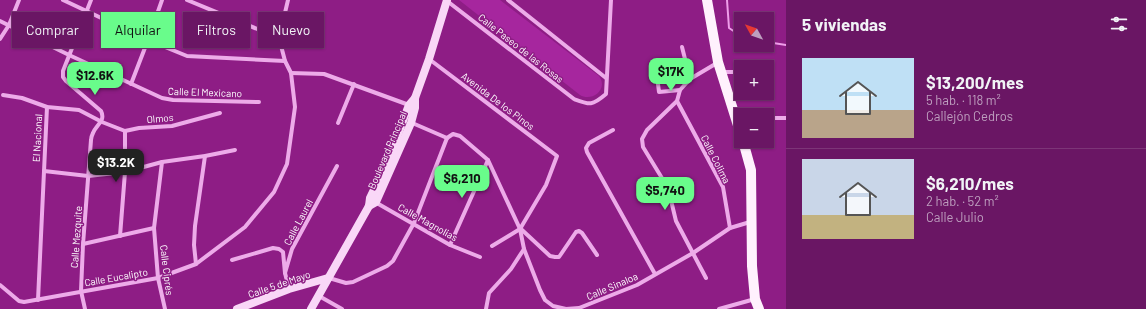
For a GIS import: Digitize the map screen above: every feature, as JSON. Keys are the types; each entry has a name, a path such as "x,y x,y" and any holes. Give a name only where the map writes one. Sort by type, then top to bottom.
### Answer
{"main road":[{"path":"707,0 718,62 735,108"},
{"path":"745,148 751,170 752,266 757,304"}],"street":[{"path":"0,39 9,25 19,0"},
{"path":"63,0 86,12 91,0"},
{"path":"158,12 162,0"},
{"path":"187,0 258,29"},
{"path":"285,12 288,0"},
{"name":"Calle Paseo de las Rosas","path":"447,0 574,99 587,104 597,102 606,94 606,78"},
{"name":"Boulevard Principal","path":"312,309 371,202 386,163 407,121 429,59 447,0"},
{"path":"508,0 606,78"},
{"path":"606,78 611,0"},
{"name":"Calle El Mexicano","path":"0,20 69,55 162,98 173,100 258,102"},
{"path":"682,47 690,79"},
{"path":"72,48 63,77 101,111 103,117 102,122 125,131 125,172 120,236"},
{"path":"131,84 145,48"},
{"path":"168,48 187,56 285,61"},
{"name":"Calle Eucalipto","path":"0,285 19,301 24,302 158,278 196,264 245,227 274,192 287,164 295,106 290,73 282,48"},
{"name":"Avenida De los Pinos","path":"429,59 557,156 546,185 520,229"},
{"path":"706,278 676,221 668,188 643,147 642,139 646,130 677,101 680,90 690,79 718,62"},
{"path":"721,72 734,72"},
{"path":"290,73 324,74 412,107"},
{"path":"657,76 659,92 680,90"},
{"path":"338,124 354,84"},
{"path":"3,95 22,98 47,107"},
{"name":"Calle Colima","path":"677,101 723,187 730,228"},
{"name":"El Nacional","path":"38,300 47,107 79,110 102,122"},
{"name":"Olmos","path":"125,131 139,128 172,126 220,112"},
{"path":"774,118 786,118"},
{"path":"407,121 447,138"},
{"name":"Calle Mezquite","path":"85,309 81,291 88,176 92,134 102,122"},
{"path":"614,130 589,143 586,148 587,152 655,274"},
{"path":"328,278 346,283 353,282 387,266 394,261 414,223 447,138 453,134 460,136 488,160 450,245"},
{"path":"44,171 88,176 125,172 162,162 206,156 234,150"},
{"path":"196,264 194,245 195,226 206,156"},
{"name":"Calle Sinaloa","path":"488,160 520,229 524,249 540,290 545,300 553,306 566,309 579,308 637,285 693,253 730,228 751,222"},
{"name":"Calle Ciprés","path":"162,162 154,228 158,278 165,309"},
{"name":"Calle Laurel","path":"285,273 292,249 337,166"},
{"name":"Calle Magnolias","path":"371,202 414,223 450,245 480,257"},
{"path":"83,244 154,228"},
{"path":"492,246 520,229 550,256 555,257 559,256 576,232 579,231 597,255"},
{"path":"232,260 273,248 279,249 283,252 285,273 289,289"},
{"path":"486,309 489,294 511,269 524,249"},
{"name":"Calle 5 de Mayo","path":"237,309 252,306 289,289 328,278"},
{"path":"319,296 342,309"},
{"path":"719,309 757,304"}],"shaded area":[{"path":"459,0 500,0 599,76 602,81 600,90 593,96 589,97 580,95"}],"waterway":[{"path":"727,0 729,28 734,31"},
{"path":"774,43 786,45"}]}
